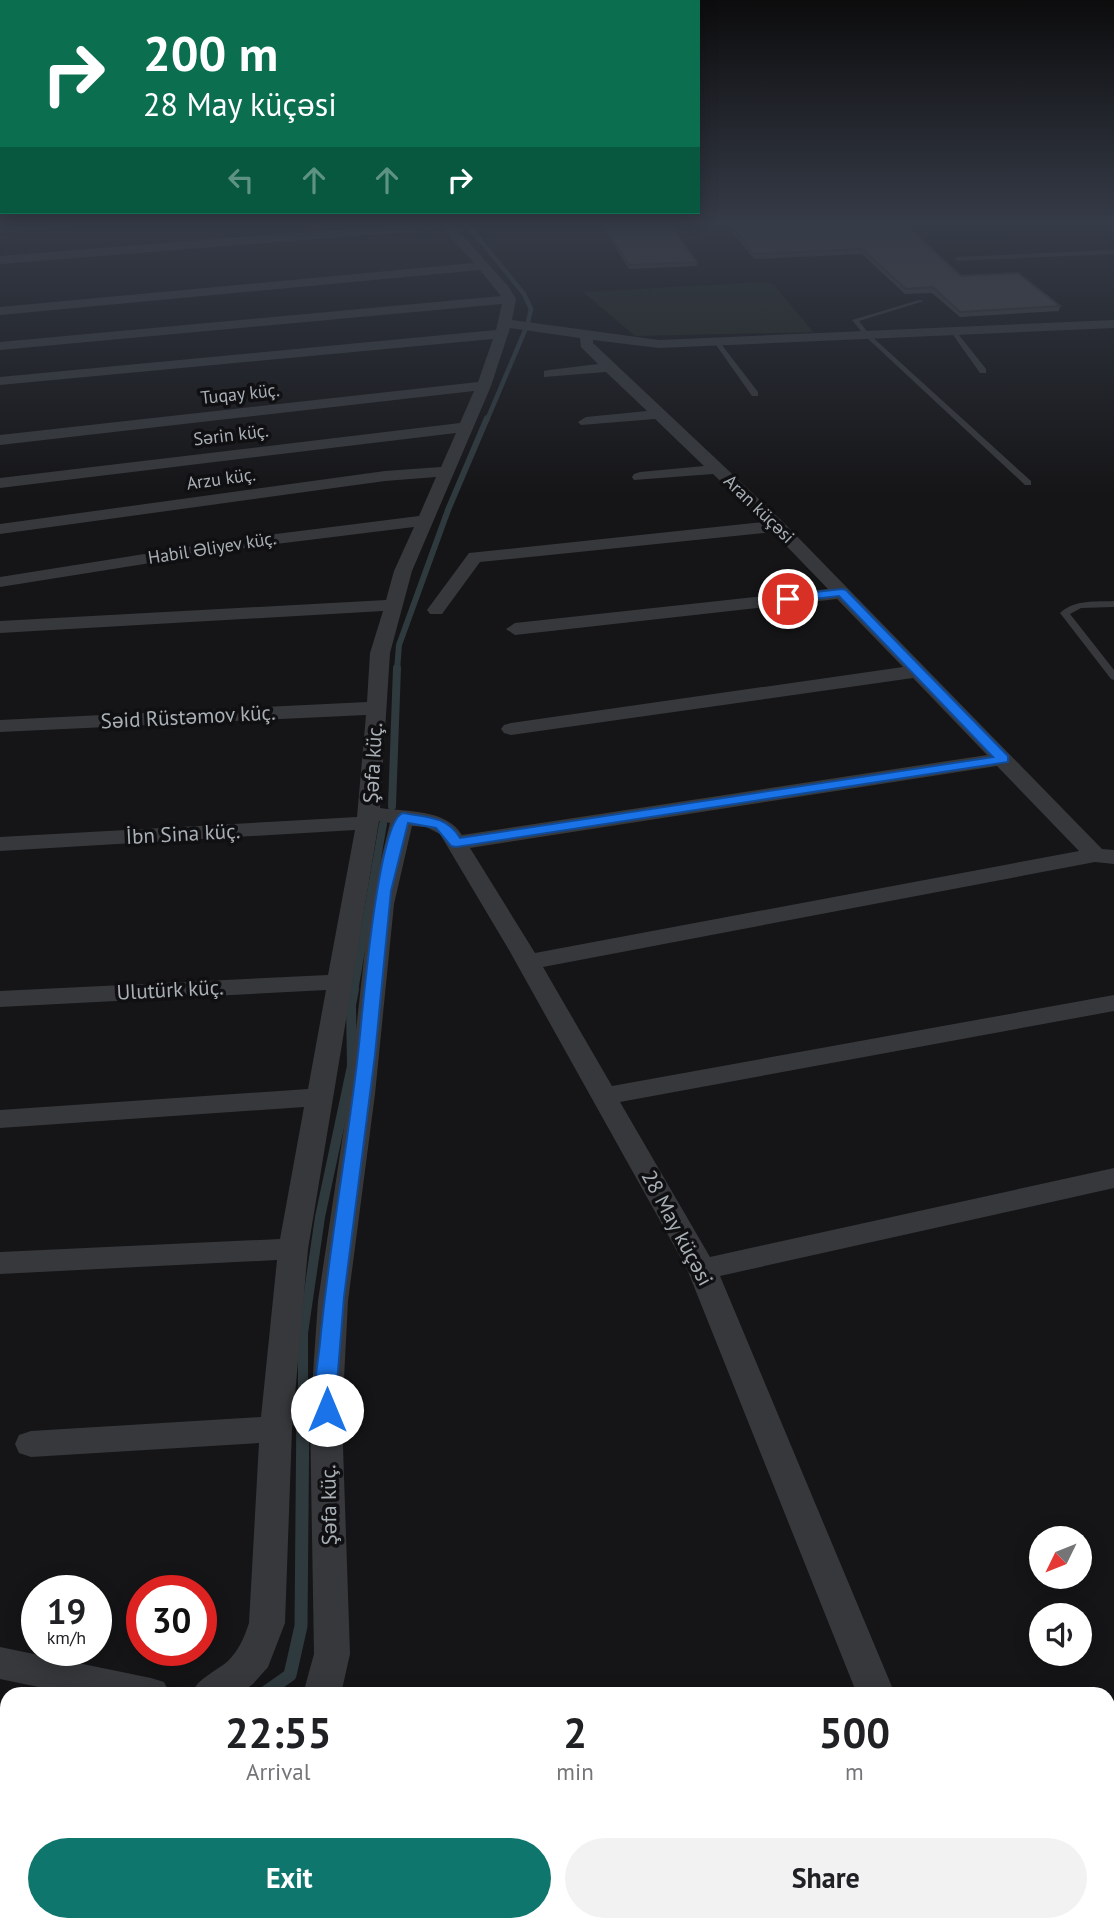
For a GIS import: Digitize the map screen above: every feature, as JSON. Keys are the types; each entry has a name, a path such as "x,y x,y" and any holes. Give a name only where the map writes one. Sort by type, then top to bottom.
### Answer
{"street":[{"path":"0,346 345,314"},
{"name":"Şəfa küç.","path":"324,1687 332,1654 327,1384 333,1309 367,1055 384,891 403,818 368,818 380,653 403,571 484,386 507,314"},
{"path":"0,381 502,328 545,326 633,343 1114,324"},
{"name":"Aran küçəsi","path":"589,334 586,343 588,347 777,526 1003,759 1105,856"},
{"path":"549,374 610,367"},
{"name":"Tuqay küç.","path":"0,440 484,386"},
{"path":"586,422 660,414"},
{"name":"Sərin küç.","path":"0,482 466,427"},
{"path":"640,477 718,469"},
{"name":"Arzu küç.","path":"0,529 371,478 447,471"},
{"name":"Habil Əliyev küç.","path":"0,582 251,542 426,520"},
{"path":"436,610 475,557 777,526"},
{"path":"515,629 842,593"},
{"path":"0,627 394,605"},
{"path":"510,729 918,671"},
{"name":"Səid Rüstəmov küç.","path":"0,726 376,708"},
{"path":"456,843 1003,759"},
{"path":"220,1687 240,1673 255,1656 267,1623 276,1429 292,1249 368,818"},
{"name":"İbn Sina küç.","path":"0,844 368,818"},
{"name":"28 May küçəsi","path":"403,818 440,824 448,830 528,962 702,1269 873,1687"},
{"path":"528,962 1105,856"},
{"name":"Ulutürk küç.","path":"0,999 339,982"},
{"path":"605,1096 1114,1003"},
{"path":"0,1119 319,1097"},
{"path":"702,1269 1114,1178"},
{"path":"0,1264 292,1249"},
{"path":"31,1444 276,1429"},
{"path":"0,1663 117,1687"}],"lane":[{"path":"875,314 855,320 867,335 1028,483"},
{"path":"953,331 983,371"},
{"path":"716,341 755,394"},
{"path":"1114,604 1079,606 1065,613 1114,677"}],"shaded area":[{"path":"609,314 798,314 813,332 635,336"}],"waterway":[{"path":"528,322 530,314"},
{"path":"487,420 526,328"},
{"path":"397,670 399,645 448,510 487,418"},
{"path":"392,806 397,668"},
{"path":"354,991 383,824"},
{"path":"303,1401 303,1333 320,1217 352,1066 351,1005 354,989"},
{"path":"273,1687 290,1675 301,1626 303,1401"}],"route":[{"path":"327,1410 334,1297 367,1055 384,891 403,818 440,824 448,830 456,843 1003,759 842,593 788,599"}]}
